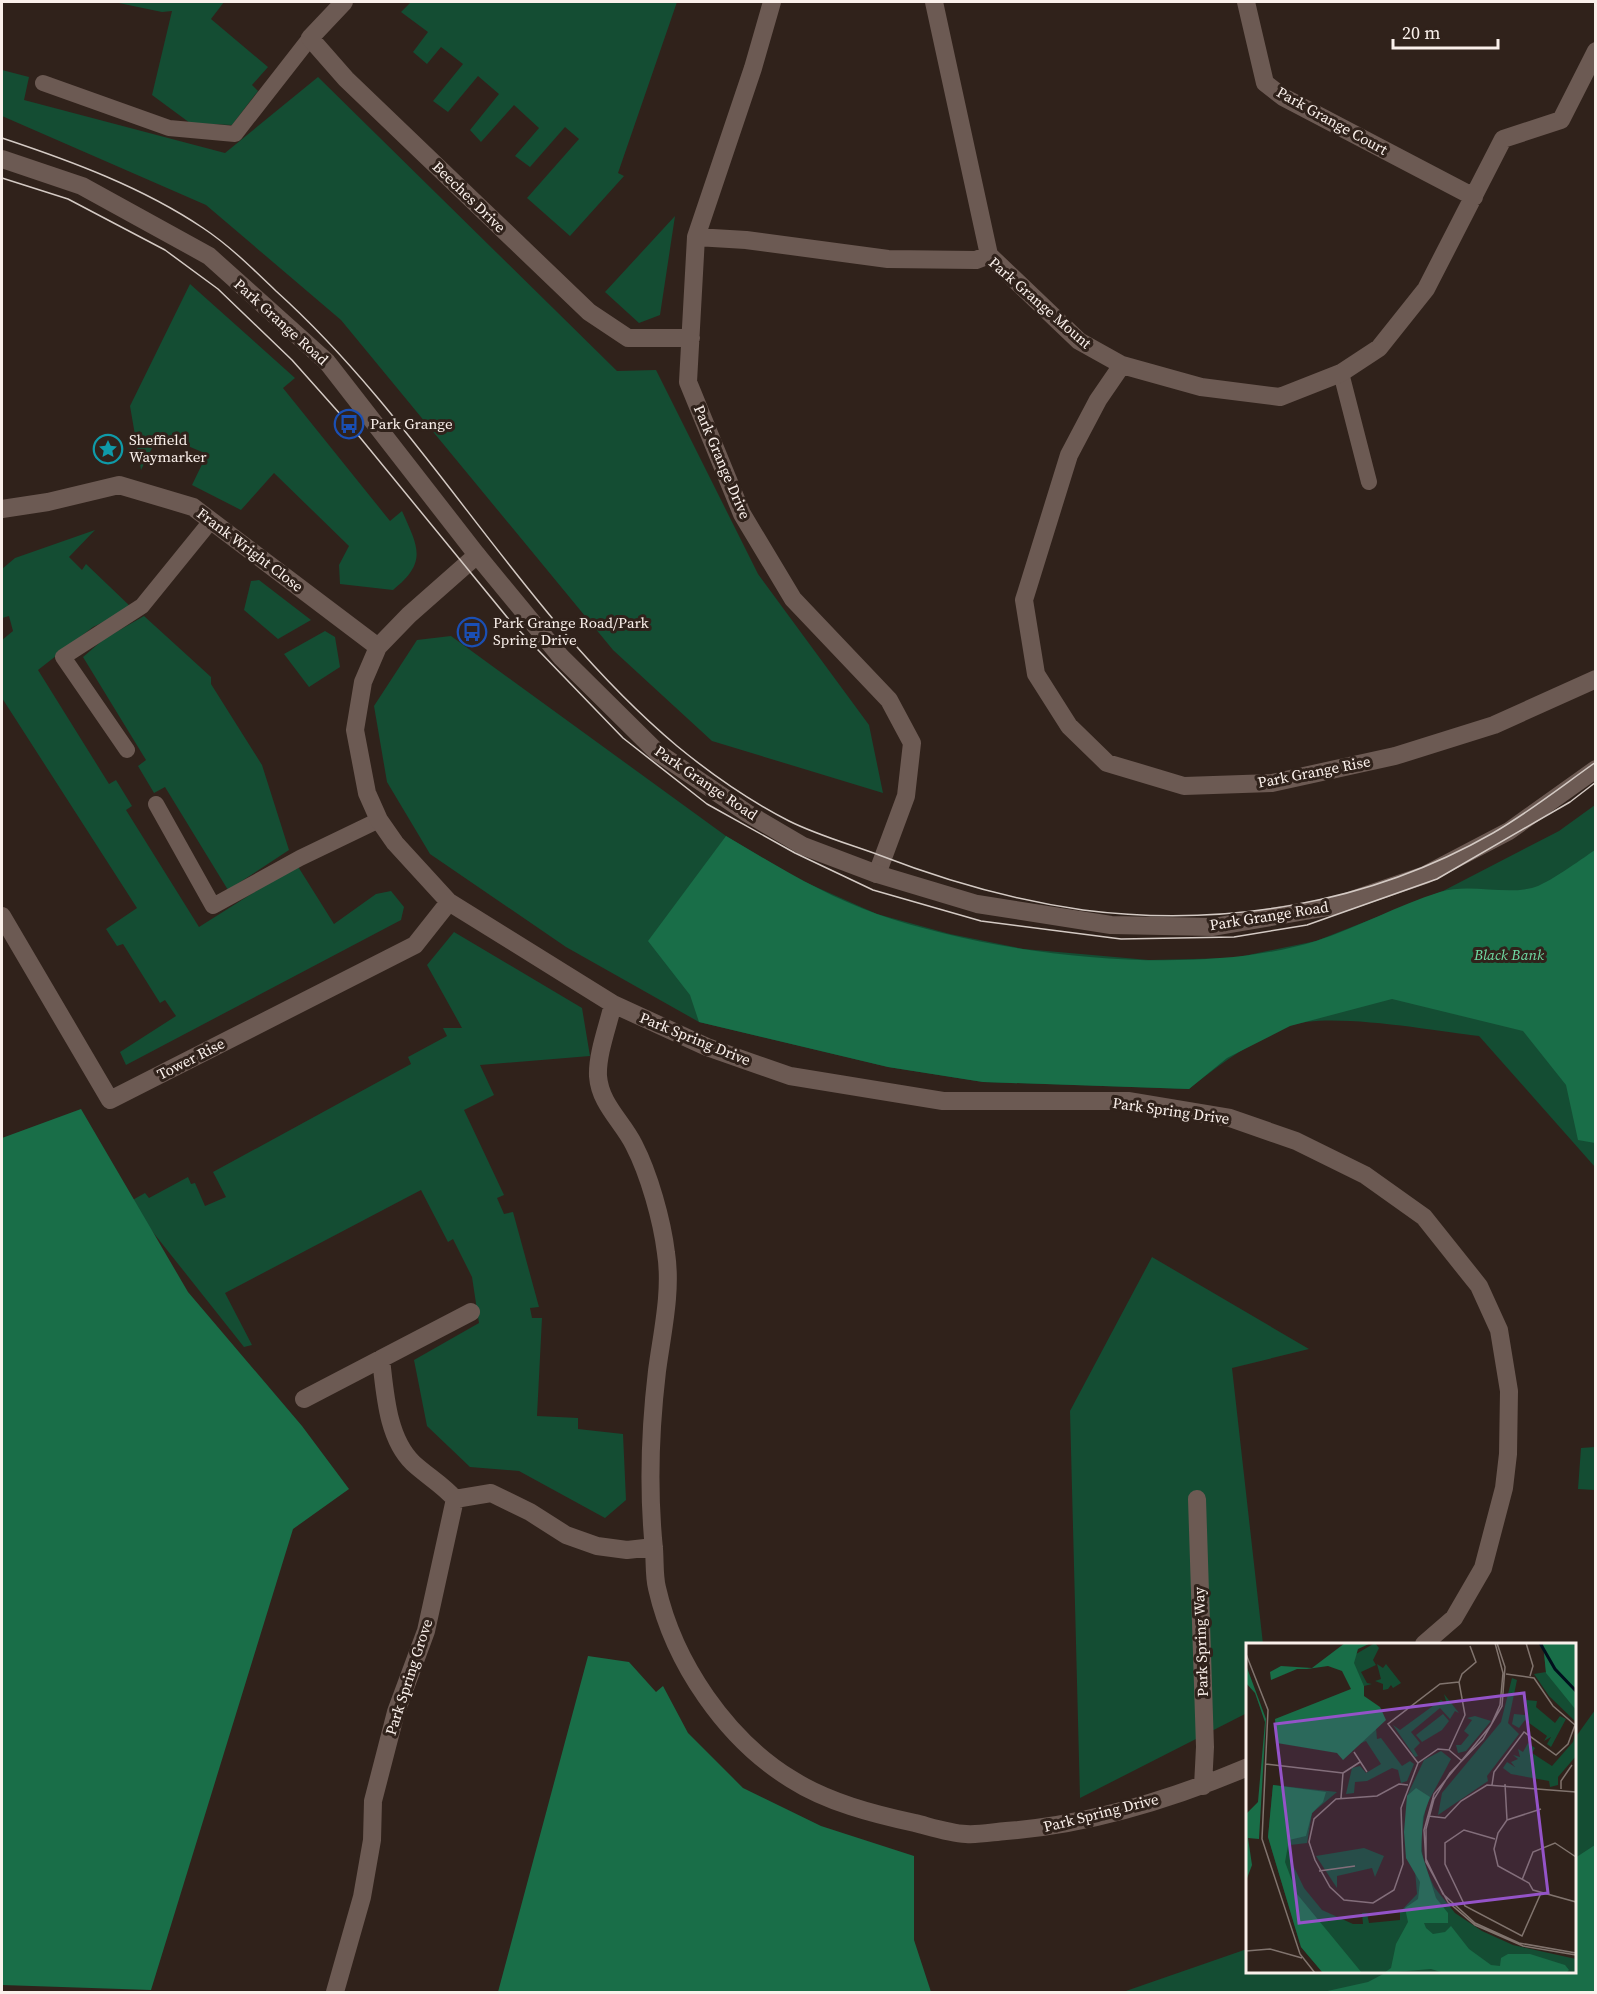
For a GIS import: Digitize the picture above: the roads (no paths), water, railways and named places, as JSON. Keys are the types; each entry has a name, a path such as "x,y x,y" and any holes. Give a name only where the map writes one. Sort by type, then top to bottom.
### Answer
{"street":[{"path":"310,38 344,2"},
{"name":"Park Grange Drive","path":"772,2 753,68 696,237 688,382 742,514 793,599 889,700 912,743 906,796 877,874"},
{"path":"933,2 989,255"},
{"name":"Park Grange Court","path":"1246,2 1264,83 1283,97 1474,197"},
{"name":"Beeches Drive","path":"310,38 346,79 589,312 628,338 691,338"},
{"name":"Park Grange Mount","path":"696,237 746,240 888,259 976,260 989,255 1079,341 1122,365 1201,387 1280,397 1341,373 1379,348 1426,289 1503,139 1561,120 1595,53"},
{"name":"Park Grange Road","path":"2,159 82,186 209,256 327,362 477,555 561,657 657,752 747,813 803,846 877,874 977,904 1111,925 1213,927 1334,906 1425,876 1509,831 1596,769"},
{"name":"Park Grange Rise","path":"1122,365 1098,400 1069,455 1024,600 1035,674 1069,726 1107,763 1184,786 1272,783 1395,756 1494,725 1596,679"},
{"name":"Frank Wright Close","path":"2,508 48,502 119,485 193,507 378,647"},
{"name":"Park Spring Drive","path":"477,555 409,615 378,647 363,682 355,730 367,793 379,820 395,843 449,902 612,1004 707,1047 790,1076 943,1101 1128,1101 1230,1118 1296,1141 1365,1175 1424,1217 1479,1286 1498,1330 1509,1391 1508,1454 1504,1488 1484,1568 1454,1618 1425,1643"},
{"name":"Tower Rise","path":"2,916 110,1100 415,945 449,902"},
{"name":"Park Spring Drive","path":"612,1004 598,1074 604,1101 634,1145 654,1202 667,1254 666,1294 654,1394 650,1453 650,1515 657,1587 671,1633 694,1676 726,1724 755,1752 791,1780 843,1803 886,1817 967,1834 1042,1828 1203,1786 1246,1768"},
{"path":"303,1399 471,1312"},
{"path":"381,1359 388,1420 412,1461 443,1485 455,1499 491,1493 530,1512 566,1535 597,1546 627,1550 654,1547"},
{"name":"Park Spring Grove","path":"335,1992 362,1897 372,1840 374,1801 396,1712 426,1631 455,1499"},
{"name":"Park Spring Way","path":"1197,1499 1205,1748 1203,1786"}],"lane":[{"path":"43,83 169,128 235,134 310,38"},
{"path":"1341,373 1369,482"},
{"path":"127,750 63,657 142,606 211,521"},
{"path":"156,804 213,906 300,858 379,820"}],"tram line":[{"path":"2,138 106,176 156,200 180,213 232,250 330,344 380,401 521,580 570,639 621,694 677,746 717,777 774,813 811,831 954,881 1057,906 1136,915 1189,916 1242,912 1294,905 1346,893 1396,878 1446,857 1506,825 1596,762"},
{"path":"2,178 68,199 165,250 218,289 292,360 349,424 511,622 623,738 707,804 795,853 873,890 981,921 1121,939 1234,937 1307,925 1437,879 1570,802 1596,782"}],"place":[{"name":"Park Grange","path":"349,424"},
{"name":"Sheffield Waymarker","path":"108,449"},
{"name":"Park Grange Road/Park Spring Drive","path":"472,632"}],"park label":[{"name":"Black Bank","path":"1509,955"}]}
